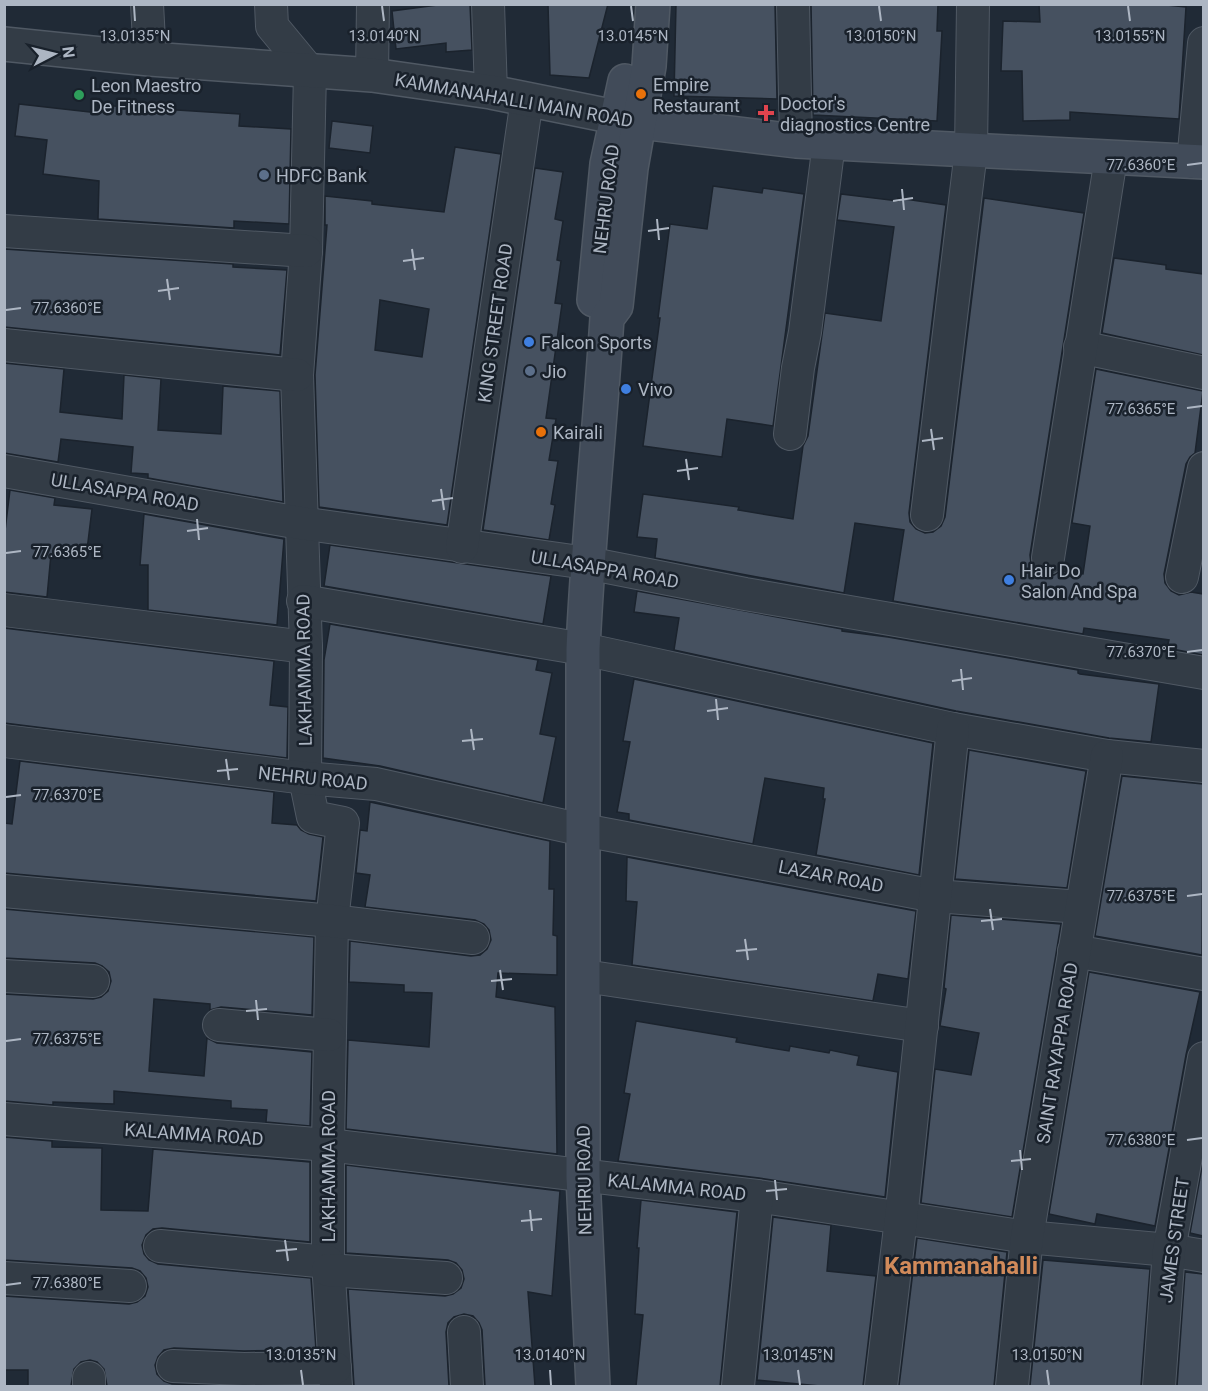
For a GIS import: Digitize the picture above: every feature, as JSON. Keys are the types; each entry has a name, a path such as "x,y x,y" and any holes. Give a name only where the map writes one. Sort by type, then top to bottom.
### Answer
{"main road":[{"name":"NEHRU ROAD","path":"593,1386 583,1177 583,649 587,563 599,443 607,318 616,306 631,168 628,120 632,4"},
{"name":"NEHRU ROAD","path":"628,120 649,66 653,4"},
{"name":"KAMMANAHALLI MAIN ROAD","path":"628,120 795,141 1198,162"}],"street":[{"path":"147,4 150,59"},
{"path":"271,4 272,26 310,72"},
{"path":"372,75 373,4"},
{"path":"489,4 491,92"},
{"path":"793,4 795,141"},
{"path":"927,515 971,151 973,4"},
{"path":"1198,162 1203,43"},
{"name":"KAMMANAHALLI MAIN ROAD","path":"4,44 150,59 372,75 491,92 628,120"},
{"name":"LAKHAMMA ROAD","path":"310,72 306,251 297,375 300,523 306,647 305,778 313,817 343,824 332,921 329,1035 328,1266 335,1377"},
{"name":"KING STREET ROAD","path":"462,547 527,99"},
{"path":"790,434 798,368 806,332 829,143"},
{"path":"1048,558 1111,158"},
{"path":"4,231 306,251"},
{"path":"4,345 297,375"},
{"path":"1080,347 1203,373"},
{"path":"1182,577 1203,468"},
{"name":"ULLASAPPA ROAD","path":"4,471 300,523 587,563 745,594 1203,673"},
{"path":"303,601 583,649 953,729 1107,756 1203,766"},
{"path":"4,610 306,647"},
{"path":"881,1386 953,729"},
{"name":"NEHRU ROAD","path":"4,741 305,778 376,784 583,830"},
{"name":"SAINT RAYAPPA ROAD","path":"1012,1386 1027,1237 1107,756"},
{"name":"LAZAR ROAD","path":"583,830 935,896 1081,907"},
{"path":"4,891 332,921 473,938"},
{"path":"1074,951 1203,974"},
{"path":"4,976 93,981"},
{"path":"584,976 921,1026"},
{"path":"219,1025 329,1035"},
{"name":"JAMES STREET","path":"1159,1386 1169,1250 1203,1058"},
{"name":"KALAMMA ROAD","path":"4,1119 328,1145 757,1196 1027,1237 1169,1250 1203,1256"},
{"path":"738,1386 757,1196"},
{"path":"160,1246 446,1278"},
{"path":"4,1278 130,1286"},
{"path":"464,1332 467,1386"},
{"path":"173,1366 244,1369 335,1377"}],"building":[{"path":"445,4 470,4 472,50 446,52 446,43 396,49 392,11"},
{"path":"548,4 608,4 589,78 550,75"},
{"path":"676,4 775,4 777,99 674,96"},
{"path":"811,4 938,4 937,31 942,31 937,121 813,115"},
{"path":"1039,4 1157,4 1186,7 1179,119 1070,112 1070,120 1023,121 1022,71 1001,71 1003,21 1040,22"},
{"path":"19,104 98,113 98,105 240,114 239,126 291,129 289,224 234,221 234,228 98,219 99,181 43,174 47,140 15,136"},
{"path":"332,121 373,126 370,153 329,148"},
{"path":"455,147 501,154 447,525 319,507 315,375 327,225 325,225 325,196 444,212","holes":["380,300 429,309 422,357 375,350"]},
{"path":"535,168 563,172 555,219 563,221 557,260 561,261 555,303 562,304 546,418 556,419 549,460 558,461 551,504 555,505 549,540 483,530"},
{"path":"713,186 762,193 763,188 804,194 773,426 727,419 722,457 643,446 670,224 707,229"},
{"path":"841,194 898,201 898,198 946,205 909,513 910,522 916,529 925,533 933,532 941,526 945,517 984,198 1084,213 1030,555 1031,564 1036,572 1045,576 1054,575 1060,571 1083,574 1090,526 1072,523 1096,369 1203,391 1195,453 1186,464 1164,574 1165,583 1171,591 1179,595 1191,592 1203,594 1203,655 1167,648 1169,640 1084,628 1083,634 893,601 904,530 855,523 844,593 655,558 657,539 637,537 643,494 739,507 738,510 793,519 803,446 808,436 825,313 881,321 894,227 837,220"},
{"path":"4,249 233,264 233,267 287,270 280,355 4,327"},
{"path":"1114,258 1166,265 1166,269 1203,274 1203,355 1102,333"},
{"path":"4,363 64,369 60,412 122,419 124,375 161,379 158,430 221,434 223,386 280,391 283,502 148,478 148,474 131,473 133,447 61,439 58,462 4,453"},
{"path":"10,490 55,498 54,505 92,509 86,558 51,554 47,597 4,592 4,539"},
{"path":"144,514 284,539 277,625 148,610 148,565 140,565"},
{"path":"330,545 551,576 543,624 324,586"},
{"path":"637,591 842,629 842,631 1078,670 1080,674 1159,684 1151,742 1109,738 956,711 674,650 679,618 634,612"},
{"path":"330,624 538,660 536,670 552,673 540,734 556,737 543,803 380,766 323,758 324,660"},
{"path":"4,628 274,661 270,705 288,707 287,758 4,723"},
{"path":"634,679 933,743 919,875 816,855 825,799 823,799 824,788 765,778 753,844 629,820 629,814 617,812 630,742 623,741"},
{"path":"969,750 1086,771 1067,888 955,879"},
{"path":"20,761 274,792 272,823 297,825 309,834 323,837 316,901 4,873 4,823 12,824"},
{"path":"1122,776 1203,784 1202,955 1095,936"},
{"path":"370,802 550,841 549,889 554,889 553,935 557,936 557,975 498,973 496,997 555,1007 557,1154 346,1129 348,1040 429,1047 432,993 404,992 404,985 349,982 350,941 471,956 480,955 487,949 491,940 489,930 484,924 475,920 365,907 370,875 356,873 360,830 367,831"},
{"path":"627,857 916,911 908,979 878,974 873,1001 632,965 637,902 626,901"},
{"path":"4,909 314,937 312,1015 221,1007 210,1010 210,1004 154,999 149,1071 204,1076 207,1038 217,1043 312,1052 310,1126 266,1122 267,1110 231,1108 231,1101 114,1091 114,1104 53,1102 53,1105 4,1101 4,994 93,999 101,997 108,991 111,981 109,972 95,963 4,958"},
{"path":"951,915 1061,924 1012,1217 921,1203 935,1069 971,1075 979,1033 940,1026 946,989 944,988"},
{"path":"1089,972 1200,992 1186,1055 1155,1226 1097,1214 1095,1224 1049,1214"},
{"path":"636,1021 737,1038 736,1042 789,1051 790,1046 829,1053 830,1050 859,1056 857,1065 898,1072 885,1197 759,1178 618,1161 630,1094 624,1093"},
{"path":"4,1137 52,1141 52,1147 102,1148 101,1210 148,1211 153,1149 310,1162 310,1242 162,1228 153,1229 146,1235 142,1245 144,1254 149,1260 158,1264 311,1278 316,1350 244,1351 174,1348 164,1350 155,1365 157,1374 164,1381 172,1384 232,1386 107,1386 104,1369 97,1362 90,1360 81,1362 74,1369 71,1386 28,1386 28,1370 4,1370 4,1296 129,1304 145,1296 148,1287 146,1278 140,1271 132,1268 4,1260"},
{"path":"1203,1161 1203,1236 1190,1233"},
{"path":"346,1165 560,1191 552,1296 528,1292 535,1386 485,1386 482,1330 473,1316 464,1314 454,1317 448,1323 446,1332 449,1386 354,1386 348,1289 445,1296 461,1288 464,1279 462,1270 456,1263 448,1260 346,1253"},
{"path":"641,1200 737,1212 720,1386 636,1386 643,1315 635,1314"},
{"path":"773,1217 831,1225 827,1271 876,1276 863,1386 820,1386 757,1380"},
{"path":"917,1238 1007,1252 994,1386 899,1386"},
{"path":"1043,1260 1150,1269 1141,1386 1030,1386"},
{"path":"1185,1272 1203,1274 1203,1386 1177,1386"}],"place":[{"name":"Empire Restaurant","path":"641,94"},
{"name":"Leon Maestro De Fitness","path":"79,95"},
{"name":"Doctor's diagnostics Centre","path":"766,113"},
{"name":"HDFC Bank","path":"264,175"},
{"name":"Falcon Sports","path":"529,342"},
{"name":"Jio","path":"530,371"},
{"name":"Vivo","path":"626,389"},
{"name":"Kairali","path":"541,432"},
{"name":"Hair Do Salon And Spa","path":"1009,580"}],"district":[{"name":"Kammanahalli","path":"961,1266"}]}
